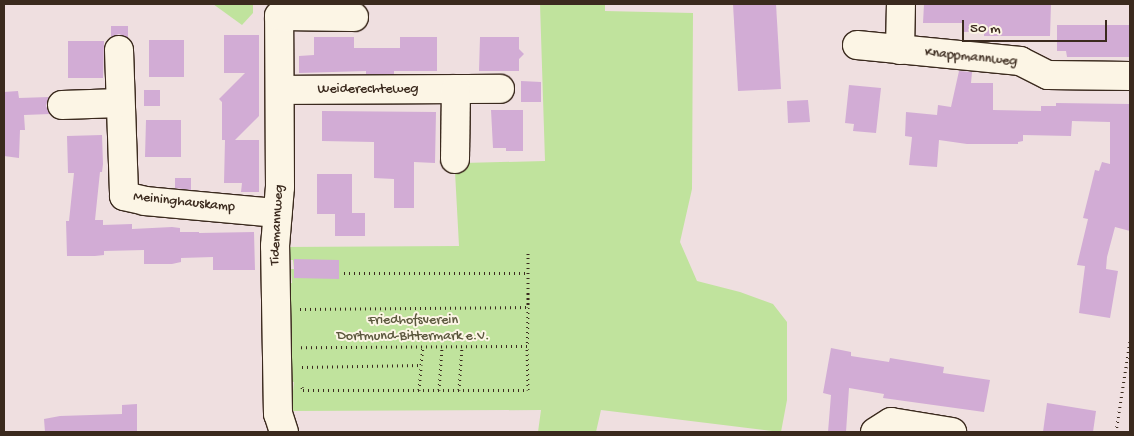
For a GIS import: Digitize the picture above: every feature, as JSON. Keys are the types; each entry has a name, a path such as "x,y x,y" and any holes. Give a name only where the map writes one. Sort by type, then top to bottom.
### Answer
{"street":[{"path":"900,50 901,4"},
{"name":"Tidemannweg","path":"284,432 278,414 277,390 277,213 280,187 281,90 279,16 354,17"},
{"name":"Knappmannweg","path":"857,45 1020,62 1048,75 1130,76"},
{"name":"Meininghauskamp","path":"119,50 124,196 145,201 277,213"},
{"path":"455,159 456,89"},
{"name":"Weiderechteweg","path":"281,90 500,89"},
{"path":"62,105 120,103"},
{"path":"875,432 891,422 952,432"}],"path":[{"path":"302,382 302,390 528,390 528,253"},
{"path":"344,273 528,272"},
{"path":"300,300 300,319"},
{"path":"300,309 528,307"},
{"path":"301,338 302,375"},
{"path":"1116,432 1130,340"},
{"path":"459,390 462,346"},
{"path":"301,347 527,346"},
{"path":"419,390 423,347"},
{"path":"439,390 442,347"},
{"path":"302,367 421,365"}],"green space":[{"path":"213,4 253,4 253,13 242,25"},
{"name":"Friedhofsverein Dortmund-Bittermark e.V.","path":"540,4 605,4 605,11 693,13 692,189 680,242 697,281 740,292 773,304 787,322 787,400 781,432 601,410 596,432 538,432 541,410 291,411 294,382 287,381 285,284 292,283 291,269 294,269 293,260 285,260 284,247 459,246 455,172 463,163 545,161"}],"building":[{"path":"733,4 776,4 781,89 738,91"},
{"path":"924,4 1051,4 1050,36 984,36 984,31 964,32 964,23 923,23"},
{"path":"1057,25 1130,25 1130,57 1067,57 1066,51 1057,51"},
{"path":"111,26 128,26 128,38 119,34 111,37"},
{"path":"224,35 259,35 259,116 235,140 222,140 222,102 219,99 245,73 224,73"},
{"path":"314,37 354,37 354,48 400,48 400,37 437,37 437,71 394,71 394,74 366,74 366,71 299,73 299,56 314,55"},
{"path":"480,37 519,37 519,49 524,54 519,59 519,71 479,71"},
{"path":"149,40 184,40 184,77 149,77"},
{"path":"68,41 104,41 103,78 68,78"},
{"path":"959,71 972,72 971,83 993,83 993,110 1041,111 1041,106 1056,106 1056,103 1130,104 1130,231 1115,227 1107,257 1106,269 1118,271 1110,318 1079,313 1085,266 1077,265 1088,219 1083,218 1095,170 1099,171 1102,162 1110,164 1110,122 1072,121 1071,136 1023,135 1023,141 1018,142 1018,144 967,144 939,140 937,167 909,165 912,137 905,136 906,112 937,115 938,105 951,107"},
{"path":"521,81 541,82 541,102 521,102"},
{"path":"849,85 881,88 876,133 853,131 854,124 845,123"},
{"path":"144,90 160,90 160,106 144,106"},
{"path":"18,91 19,98 49,97 46,106 50,114 24,115 25,130 20,130 19,158 4,156 4,92"},
{"path":"808,100 810,122 788,123 787,101"},
{"path":"491,110 523,110 523,151 506,151 506,148 493,148"},
{"path":"322,111 436,112 435,163 414,162 414,208 394,208 394,179 374,178 374,142 322,141"},
{"path":"146,120 181,120 181,157 145,157"},
{"path":"102,135 103,164 102,172 100,172 95,220 103,220 103,225 132,224 132,229 172,227 180,228 180,232 254,232 255,270 213,270 213,257 181,258 181,262 172,264 144,264 144,250 104,251 104,255 95,256 67,256 66,221 69,221 74,173 68,173 67,136"},
{"path":"225,140 259,140 259,192 241,192 242,183 224,183"},
{"path":"317,174 352,174 352,213 365,213 365,236 335,236 335,214 317,214"},
{"path":"175,178 191,178 191,190 175,188"},
{"path":"294,259 339,260 339,279 294,278"},
{"path":"831,348 851,352 851,356 889,362 890,358 944,367 943,373 990,380 984,412 883,398 884,394 849,388 846,432 828,432 831,395 823,393"},
{"path":"1047,403 1096,411 1093,432 1043,432"},
{"path":"137,404 137,432 45,432 44,419 60,416 122,414 122,405"}]}
